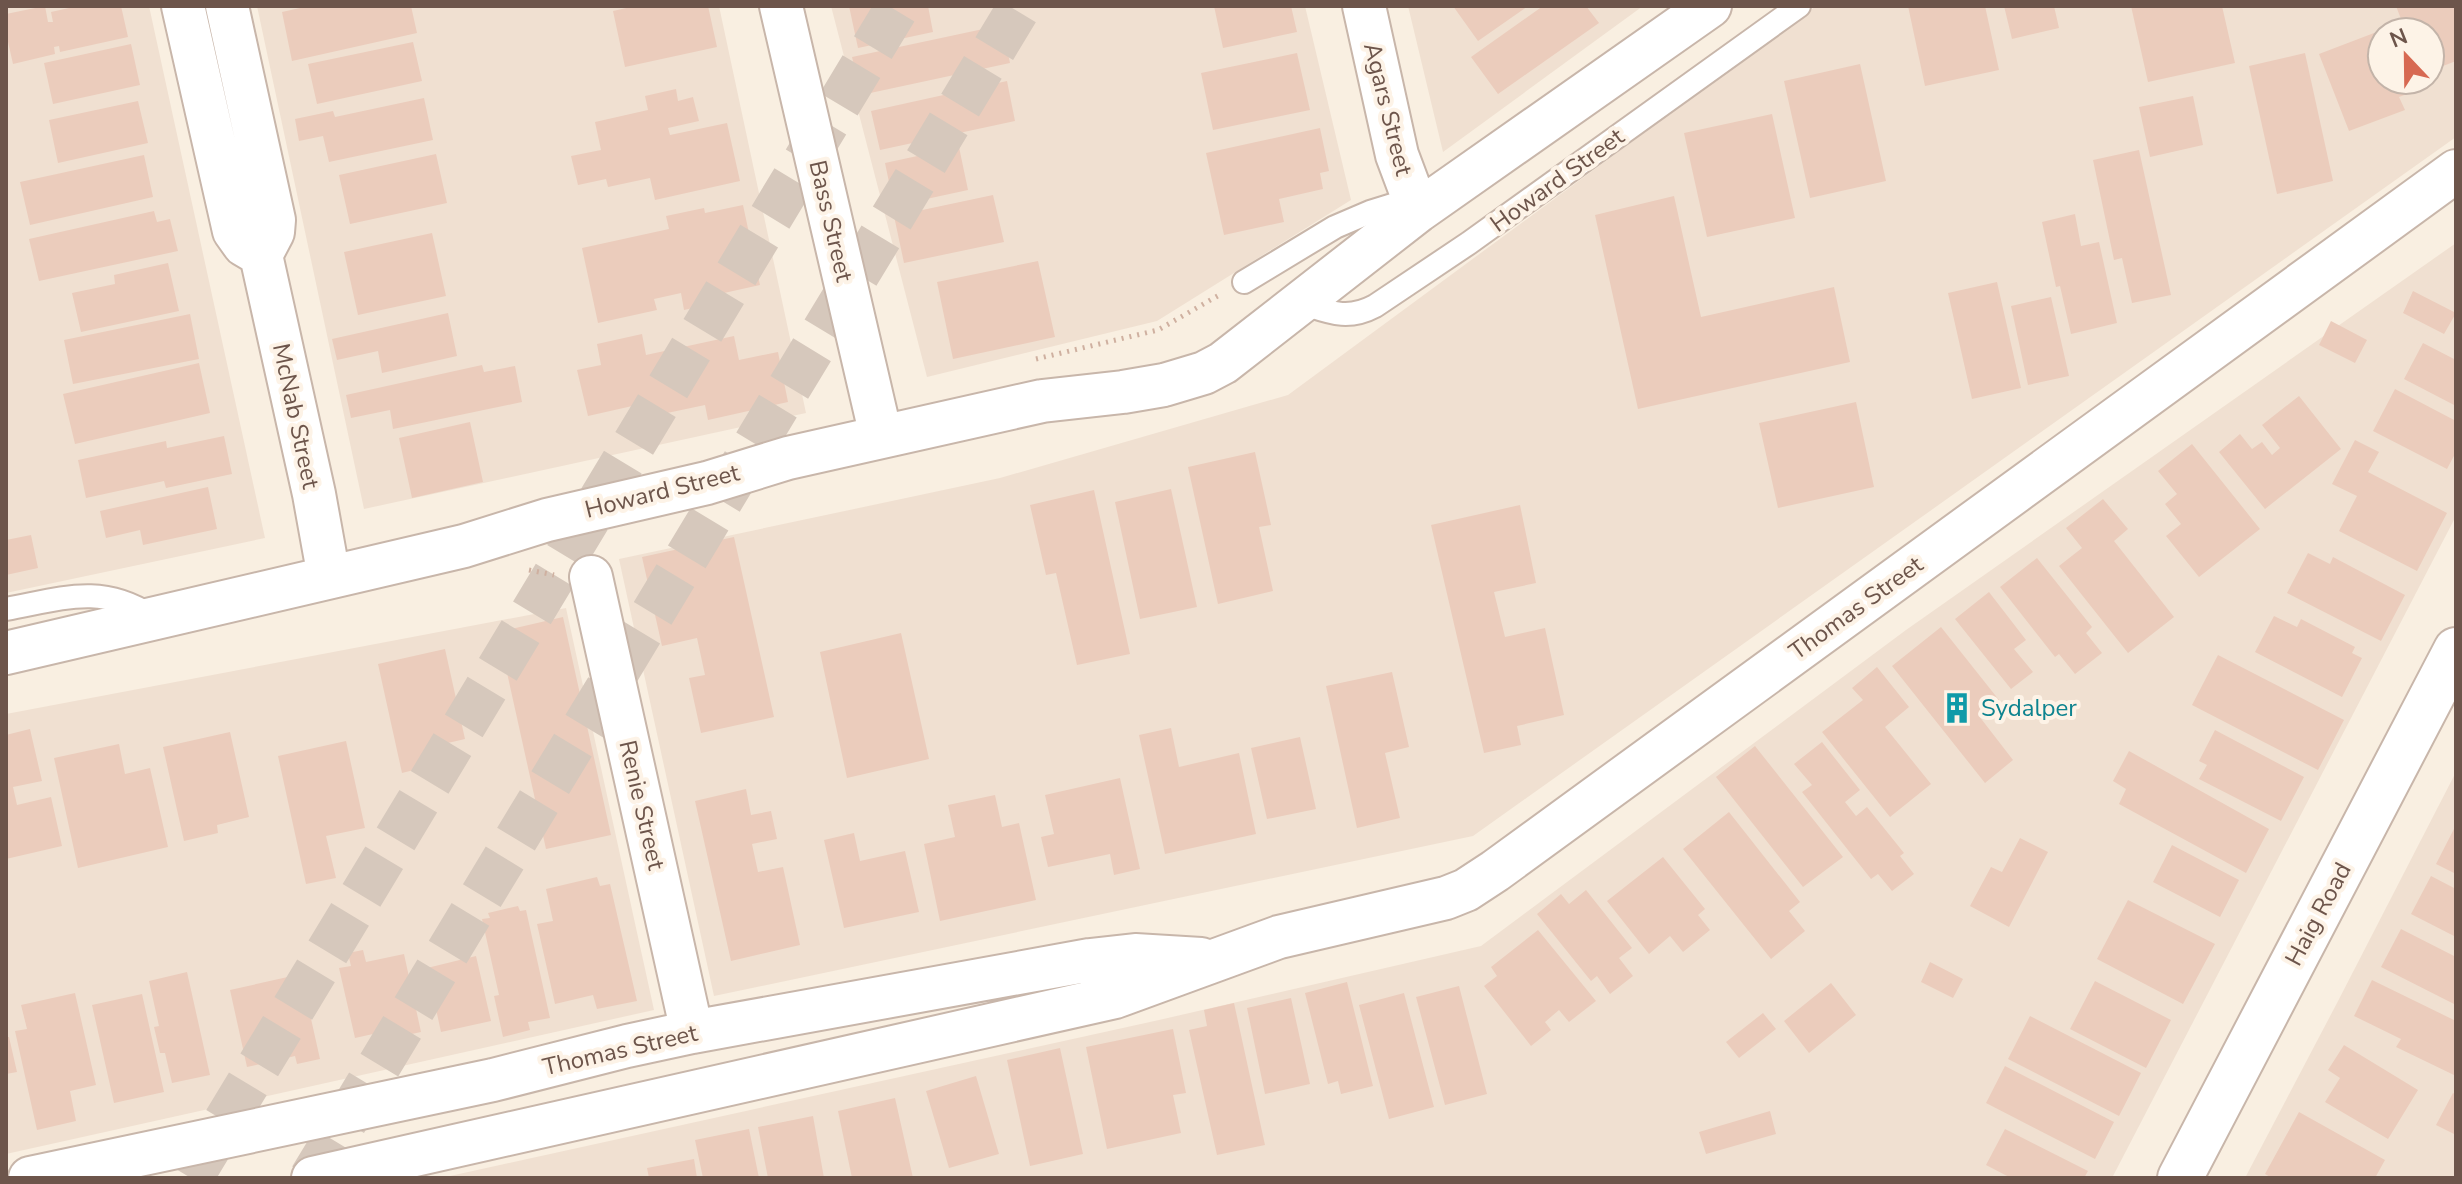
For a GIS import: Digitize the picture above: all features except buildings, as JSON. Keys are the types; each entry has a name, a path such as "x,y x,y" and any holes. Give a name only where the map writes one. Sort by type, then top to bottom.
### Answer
{"street":[{"path":"183,6 234,231 244,245 261,255 273,232 274,220 227,6"},
{"name":"Bass Street","path":"781,6 881,436"},
{"name":"Agars Street","path":"1364,6 1397,155 1415,205"},
{"name":"Howard Street","path":"6,653 464,546 547,520 707,483 776,461 881,436 1042,401 1144,389 1188,378 1223,363 1301,303 1415,205 1710,6"},
{"name":"Thomas Street","path":"313,1178 1115,997 1257,944 1304,930 1446,898 1478,882 2456,171"},
{"name":"McNab Street","path":"261,255 314,494 329,577"},
{"name":"Renie Street","path":"593,586 692,1032"},
{"name":"Haig Road","path":"2180,1178 2456,650"},
{"name":"Thomas Street","path":"30,1178 493,1080 692,1032 1090,960 1135,955 1215,960"}],"lane":[{"name":"Howard Street","path":"1301,303 1340,315 1358,314 1375,306 1469,243 1799,6"},
{"path":"1244,282 1335,227 1370,212 1415,205"},
{"path":"6,609 73,597 99,596 133,605 156,619"}],"path":[{"path":"1023,362 1158,330 1244,282"},
{"path":"520,570 549,573 593,586"}],"shaded area":[{"path":"6,6 149,6 265,538 6,593"},
{"path":"257,6 719,6 806,413 364,509"},
{"path":"831,6 1305,6 1351,200 1157,321 927,377"},
{"path":"1408,6 1643,6 1443,152"},
{"path":"1816,6 2456,6 2456,137 1473,836 714,996 619,559 1000,478 1288,395"},
{"path":"2456,243 2456,516 2112,1178 441,1178 1481,946 1906,630"},
{"path":"566,608 654,1010 6,1154 6,714"},
{"path":"2456,772 2456,1178 2245,1178 2337,1003"}],"tunnel":[{"path":"191,1178 898,6"},
{"path":"311,1178 1020,6"}],"place":[{"name":"Sydalper","path":"1957,708"}]}
